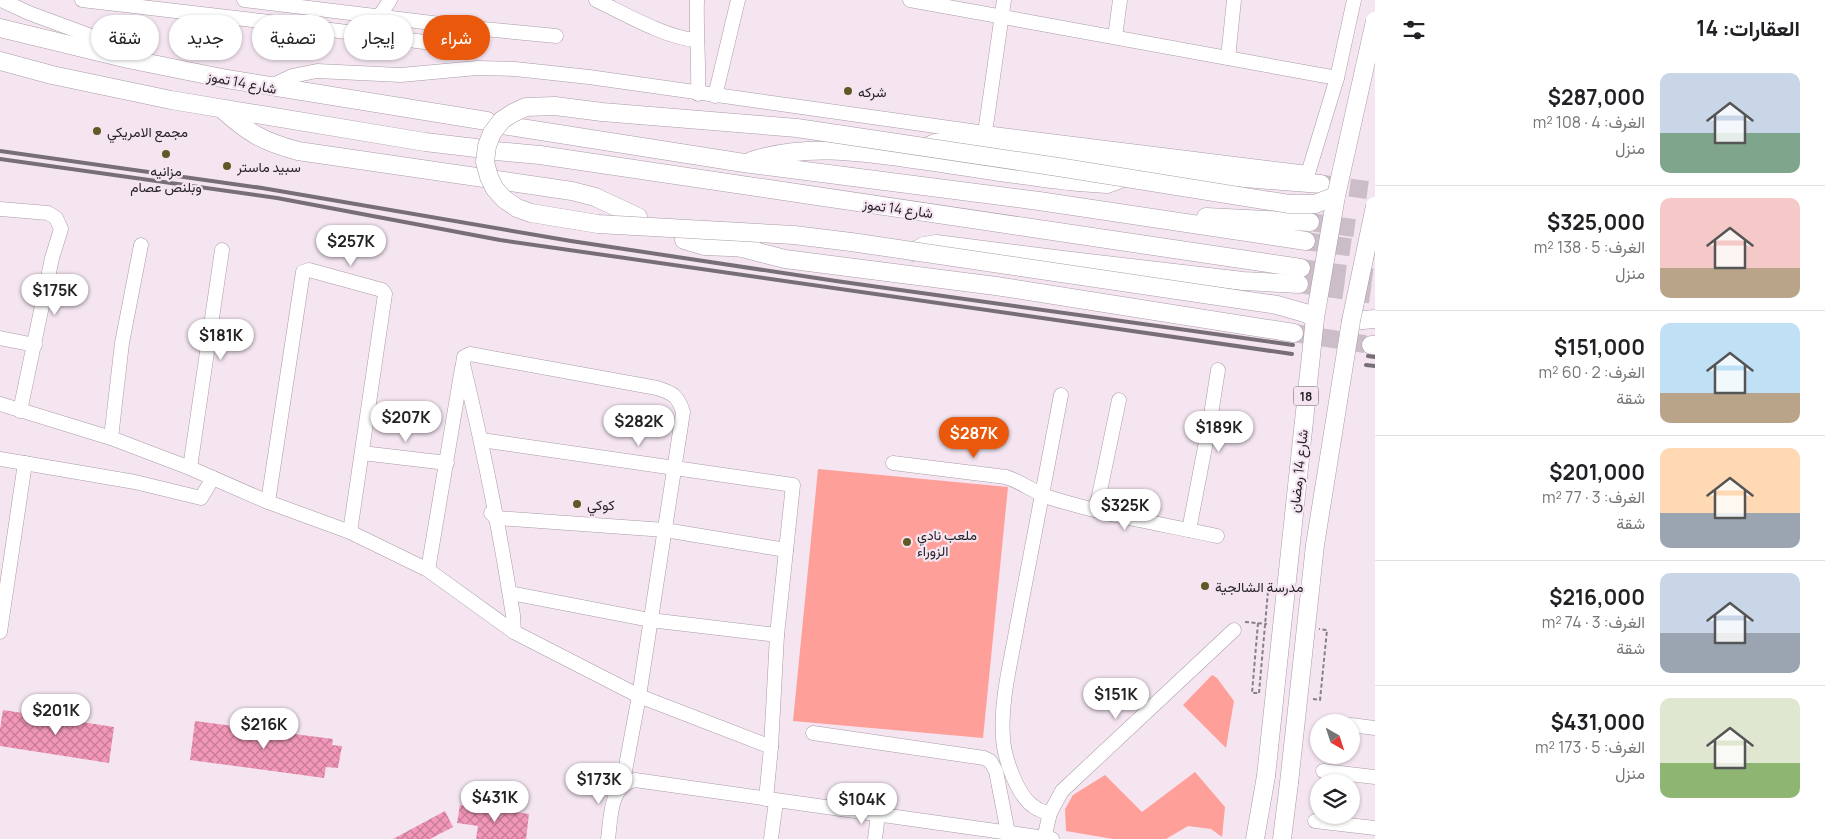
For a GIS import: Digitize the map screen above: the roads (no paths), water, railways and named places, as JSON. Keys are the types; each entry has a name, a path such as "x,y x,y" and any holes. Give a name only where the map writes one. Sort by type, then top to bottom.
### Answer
{"main road":[{"name":"شارع 14 رمضان","path":"1266,776 1315,318 1336,196 1375,21"},
{"name":"شارع 14 تموز","path":"0,28 149,63 268,87 487,122"},
{"name":"شارع 14 تموز","path":"0,60 52,75 106,87 222,109 425,142 476,148"},
{"path":"1315,318 1305,313 1276,305 794,235 598,224 531,214 517,208 504,199 496,189 489,177 485,162 486,154 492,134 502,120 513,112 526,108 555,106 602,112 797,128 1297,205 1315,204 1336,196"},
{"path":"222,109 238,124 254,135 271,144 290,149 572,191 595,197 638,218"},
{"name":"شارع 14 تموز","path":"508,126 744,163 1038,201 1306,241"},
{"path":"926,148 935,143 952,141 1087,160 1311,180"},
{"path":"744,163 791,151 827,149 872,153 1078,182 1107,184 1123,178"},
{"name":"شارع 14 تموز","path":"495,151 540,155 1300,276 1243,281 936,244 924,246 913,252"},
{"name":"شارع 14 رمضان","path":"1289,783 1315,545 1351,321 1375,206"},
{"path":"1176,221 1216,216 1310,222"},
{"path":"684,240 704,246 794,249 848,254 1072,286 1104,281"},
{"path":"742,248 785,259 996,286 1294,333"},
{"path":"1351,321 1375,319"},
{"path":"1255,839 1266,776"},
{"path":"1260,839 1266,776"},
{"path":"1282,839 1289,783"},
{"path":"1286,839 1289,783"}],"street":[{"path":"1,0 29,13 102,40 149,63"},
{"path":"82,0 423,42"},
{"path":"244,0 365,15"},
{"path":"380,15 390,0"},
{"path":"596,0 668,33 687,40 696,40"},
{"path":"697,0 698,94"},
{"path":"715,96 738,0"},
{"path":"910,0 1337,78"},
{"path":"985,133 1004,0"},
{"path":"1115,37 1120,0"},
{"path":"1228,58 1234,0"},
{"path":"268,87 292,76 317,71 401,75 488,68 552,72 1311,180 1337,78 1354,0"},
{"path":"490,30 556,36"},
{"path":"0,209 48,213 56,218 61,229 50,266 20,411"},
{"path":"111,438 122,343 140,245"},
{"path":"190,468 222,250"},
{"path":"268,502 304,270 384,291 350,532"},
{"path":"0,338 35,345"},
{"path":"428,570 464,357 470,354 657,388 679,399 683,412 675,467 639,696 622,786"},
{"path":"463,364 481,440 510,593 514,632"},
{"path":"1189,530 1218,370"},
{"path":"1050,813 1032,806 1020,790 1005,752 1002,724 1006,690 1041,494 1061,395"},
{"path":"1096,510 1119,400"},
{"path":"0,404 64,422 111,438 190,468 268,502 350,532 428,570 514,632 639,696 771,747"},
{"path":"481,440 793,485 777,635 771,747 771,839"},
{"path":"362,453 446,463"},
{"path":"0,459 135,482 201,498 213,478"},
{"path":"0,632 25,463"},
{"path":"894,463 1006,477 1019,481 1041,494 1096,510 1217,536"},
{"path":"494,516 665,530 786,550"},
{"path":"510,593 650,620 777,635"},
{"path":"608,839 615,795 622,786 640,780 1047,839 1050,813 1056,800 1072,780 1234,630"},
{"path":"1360,726 1375,728"},
{"path":"813,733 984,758 990,761 996,771 1008,833"},
{"path":"1323,771 1375,777"},
{"path":"875,839 878,814"},
{"path":"1341,824 1375,828"}],"tunnel":[{"path":"1323,184 1375,191"},
{"path":"1310,222 1375,231"},
{"path":"1306,241 1375,251"},
{"path":"1301,268 1375,278"},
{"path":"1299,284 1375,295"},
{"path":"1294,333 1371,345"}],"railway":[{"path":"0,151 262,188 571,241 836,281 1293,345"},
{"path":"0,159 277,198 500,240 1292,354"},
{"path":"1368,356 1375,357"},
{"path":"1366,365 1375,366"}],"place":[{"name":"شركه","path":"848,91"},
{"name":"مجمع الامريكي","path":"97,131"},
{"name":"مزانيه وبلنص عصام","path":"166,154"},
{"name":"سبيد ماستر","path":"227,166"},
{"name":"كوكي","path":"577,504"},
{"name":"ملعب نادي الزوراء","path":"907,542"},
{"name":"مدرسة الشالجية","path":"1205,586"}]}
